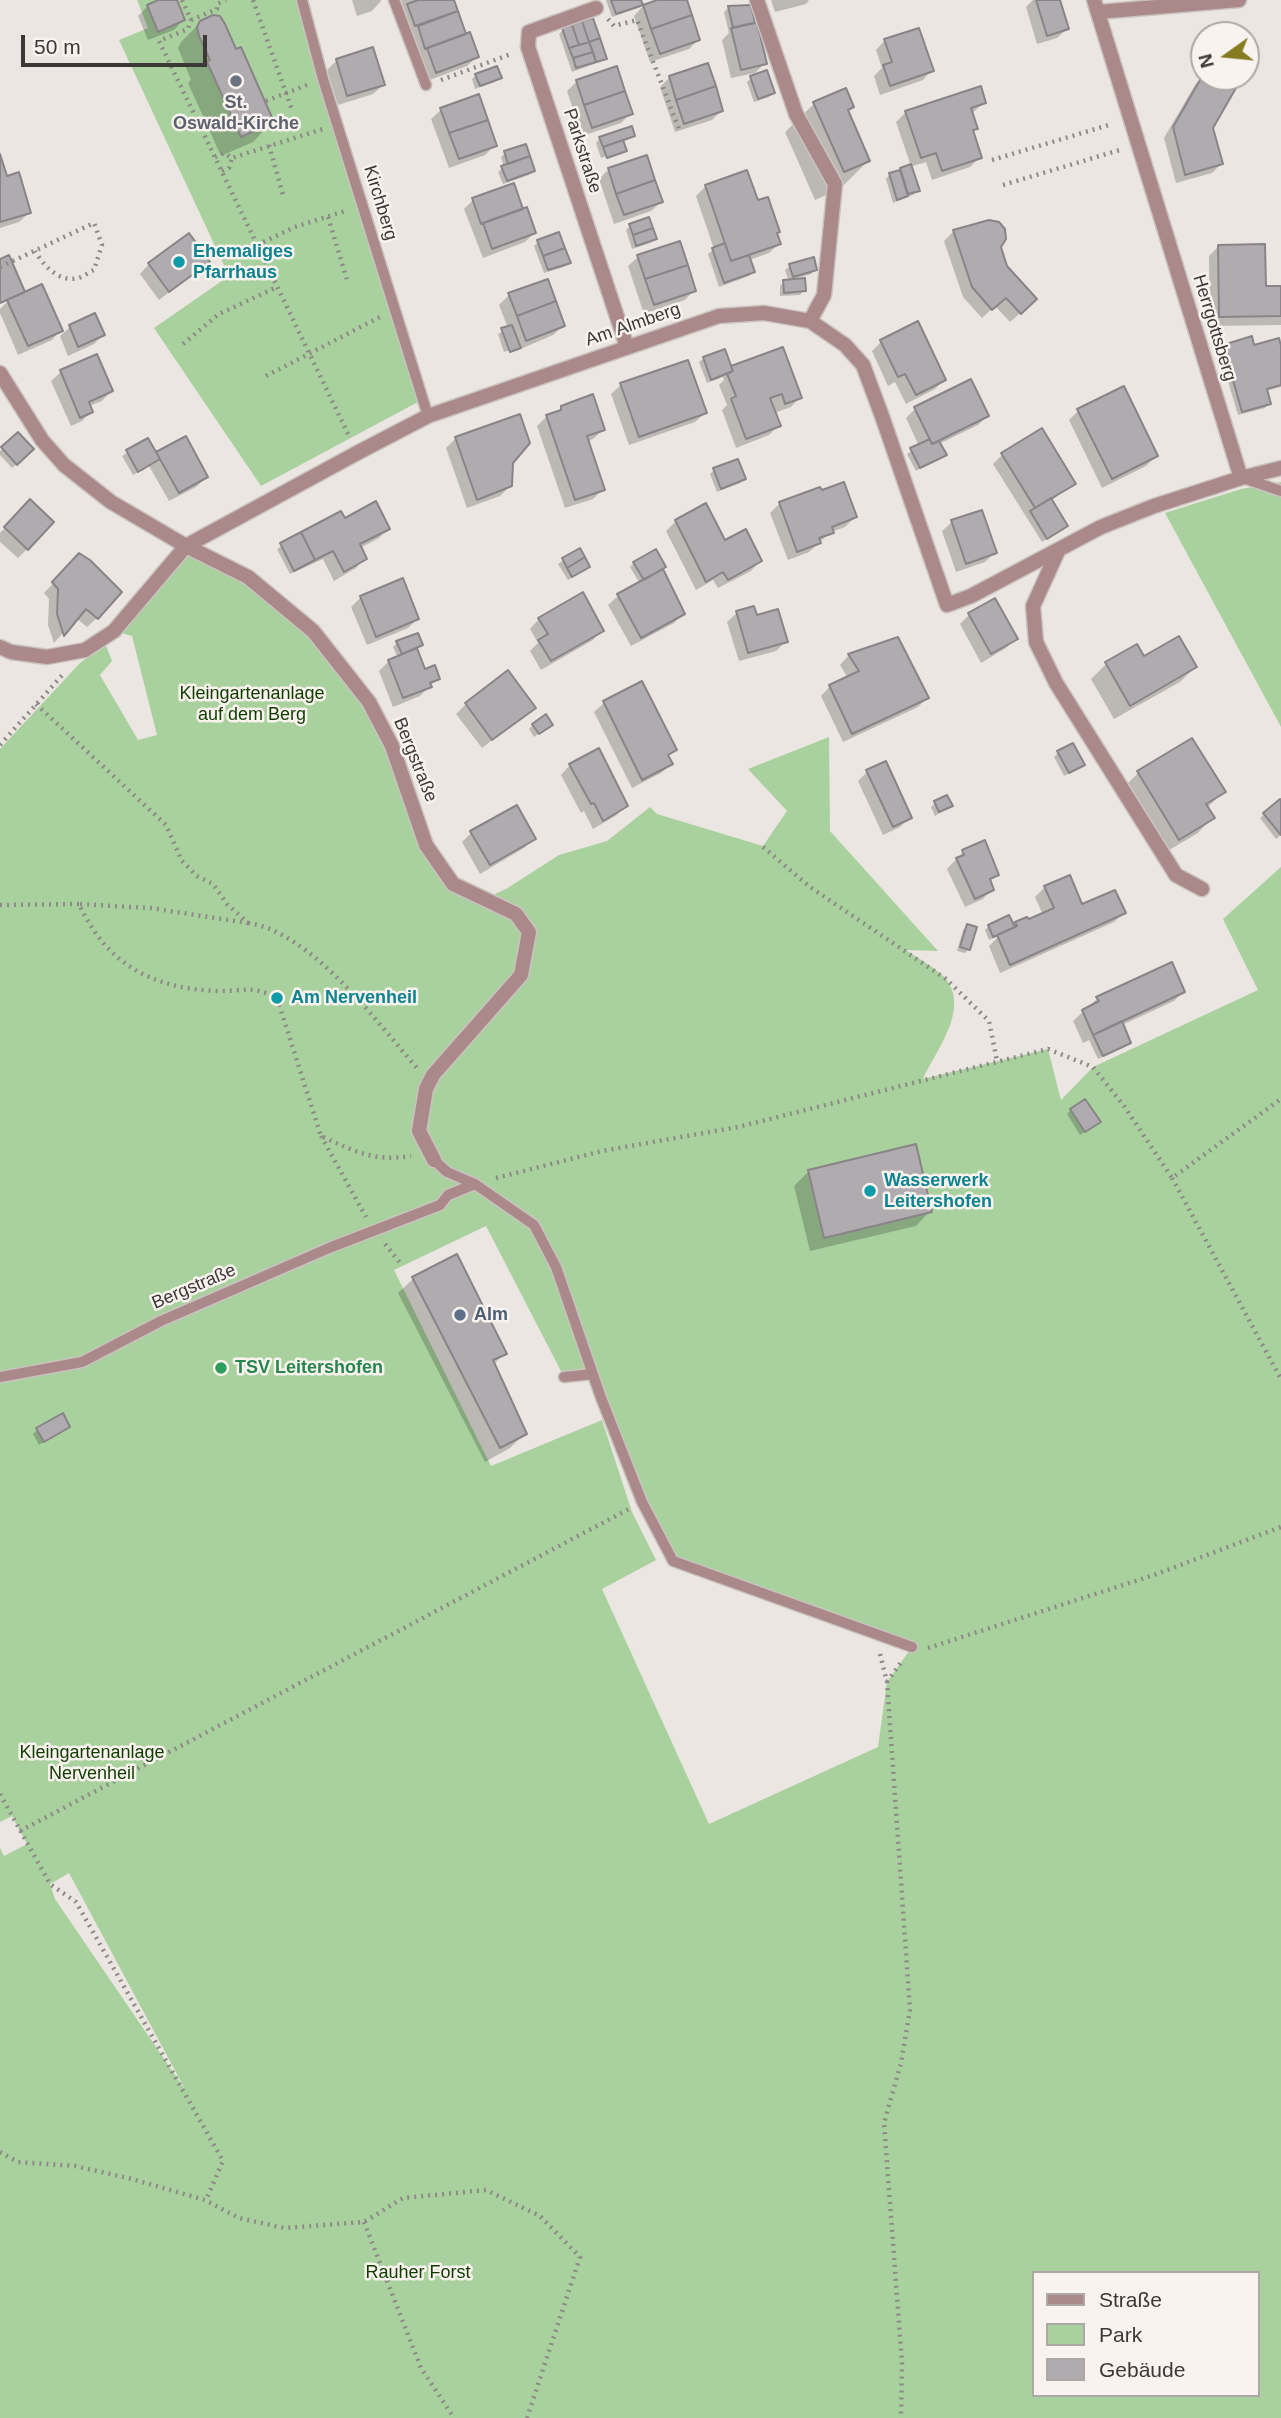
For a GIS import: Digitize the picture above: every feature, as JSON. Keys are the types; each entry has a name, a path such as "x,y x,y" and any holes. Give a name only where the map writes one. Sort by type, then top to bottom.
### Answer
{"street":[{"path":"757,0 796,114 835,184 824,295 810,321"},
{"path":"1096,6 1239,0"},
{"name":"Herrgottsberg","path":"1096,6 1241,478"},
{"path":"528,47 529,32 596,8"},
{"name":"Parkstraße","path":"528,47 627,347"},
{"name":"Am Almberg","path":"186,546 428,416 719,316 764,313 810,321 845,345 863,365 947,605 971,596 1058,551"},
{"name":"Bergstraße","path":"0,373 42,440 64,465 111,502 186,546 248,577 313,631 369,702 392,746 426,845 453,884 516,914 529,932 521,975 433,1075 425,1089 419,1130 434,1160"},
{"path":"1202,889 1176,875 1056,683 1036,642 1032,606 1058,551 1101,527 1241,478 1281,468"},
{"path":"0,647 11,652 47,657 85,649 114,631 186,546"}],"lane":[{"name":"Kirchberg","path":"302,0 323,79 428,416"},
{"path":"394,0 426,85"},
{"path":"1241,478 1281,491"},
{"path":"434,1160 447,1171 475,1184 534,1225 556,1267 642,1502 673,1561 912,1647"},
{"name":"Bergstraße","path":"0,1377 82,1362 161,1321 329,1248 440,1205 448,1195 475,1184"},
{"path":"564,1377 593,1374"}],"path":[{"path":"182,0 191,20 188,29 159,41 357,453"},
{"path":"191,20 218,9 217,4 226,0"},
{"path":"253,0 292,110"},
{"path":"596,8 614,26 637,20 679,129"},
{"path":"426,85 528,47"},
{"path":"266,101 323,79"},
{"path":"992,160 1130,119"},
{"path":"232,158 337,125"},
{"path":"269,145 283,194"},
{"path":"1003,185 1137,145"},
{"path":"215,157 224,153 232,158"},
{"path":"222,171 229,168 232,158"},
{"path":"257,245 295,227 328,217 348,283"},
{"path":"0,267 94,223 102,245 94,270 77,279 60,276 43,264 35,251"},
{"path":"183,344 219,314 278,287"},
{"path":"266,376 395,309"},
{"path":"0,745 85,649"},
{"path":"36,704 166,825 182,861 197,876 213,884 227,904 248,923"},
{"path":"763,847 810,887 946,979 989,1021 997,1061"},
{"path":"0,905 79,904 150,908 258,925 291,939 341,982 429,1082"},
{"path":"79,904 86,919 111,953 127,967 167,984 218,991 259,989 277,998 321,1136 374,1231 402,1265"},
{"path":"475,1184 602,1151 738,1127 1048,1049 1093,1067 1124,1106 1172,1178 1281,1379"},
{"path":"1172,1178 1281,1099"},
{"path":"321,1136 363,1155 388,1157"},
{"path":"20,1831 642,1502"},
{"path":"887,1682 912,1647 932,1648 945,1644 1154,1575 1281,1527"},
{"path":"875,1632 887,1682 910,2010 901,2063 884,2123 902,2363 901,2418"},
{"path":"0,1794 50,1884 76,1902 223,2161 205,2200"},
{"path":"0,2152 18,2162 75,2166 132,2179 205,2200 239,2218 284,2228 364,2222 402,2197 486,2190 540,2216 580,2257 527,2418"},
{"path":"364,2222 421,2368 454,2418"}],"green space":[{"path":"137,0 296,0 327,112 418,402 261,486 154,328 229,276 119,40 148,28"},
{"path":"1281,482 1281,727 1165,513 1241,489"},
{"path":"186,546 248,577 313,631 369,702 426,845 453,884 484,899 506,889 559,855 607,841 650,807 657,814 763,846 787,811 748,769 829,737 830,831 938,951 906,950 942,975 952,991 954,1004 948,1030 923,1079 1048,1049 1061,1100 1093,1067 1258,990 1223,919 1281,867 1281,2418 0,2418 0,1848 4,1856 27,1844 12,1816 0,1822 0,749 79,664 105,643 112,661 100,675 138,740 157,735 132,636 114,631","holes":["486,1226 564,1377 593,1375 673,1561 912,1647 887,1682 878,1747 709,1824 602,1589 656,1560 632,1512 602,1420 491,1466 394,1270","69,1873 186,2091 55,1899 50,1884"]}],"building":[{"path":"158,0 177,0 185,20 158,32 147,5"},
{"path":"418,0 454,0 458,11 415,26 407,4"},
{"path":"611,0 641,0 643,5 616,14"},
{"path":"657,0 687,0 692,15 651,29 643,5"},
{"path":"1036,0 1060,0 1069,29 1047,36"},
{"path":"751,5 755,23 733,28 728,6"},
{"path":"458,11 466,34 425,49 418,26"},
{"name":"St. Oswald-Kirche","path":"213,15 220,16 236,49 241,47 274,122 241,137 207,62 210,60 199,36 197,27 200,21"},
{"path":"692,15 700,40 660,54 651,29"},
{"path":"593,18 600,38 589,42 582,21"},
{"path":"582,21 589,42 579,45 572,25"},
{"path":"757,22 767,64 741,70 731,28"},
{"path":"572,25 579,45 569,48 562,28"},
{"path":"919,28 934,71 890,86 883,65 892,62 884,39"},
{"path":"470,32 479,57 436,73 427,48"},
{"path":"600,38 607,59 596,62 589,42"},
{"path":"589,42 593,52 573,58 569,48"},
{"path":"373,47 385,85 347,96 336,59"},
{"path":"593,52 596,62 576,68 573,58"},
{"path":"708,63 716,86 676,100 669,76"},
{"path":"497,66 502,78 480,86 475,74"},
{"path":"617,66 625,91 584,105 576,80"},
{"path":"767,70 775,93 758,99 750,76"},
{"path":"716,86 723,111 684,124 676,100"},
{"path":"981,86 986,103 971,108 978,129 973,130 982,158 942,171 936,153 921,158 905,111"},
{"path":"846,88 854,107 848,110 870,161 844,172 813,102"},
{"path":"625,91 633,114 592,128 584,105"},
{"path":"1194,91 1234,91 1213,128 1223,164 1185,175 1173,127"},
{"path":"479,94 488,120 449,133 440,108"},
{"path":"488,120 497,146 459,159 449,133"},
{"path":"632,126 635,136 603,147 599,137"},
{"path":"623,140 627,151 607,158 603,147"},
{"path":"526,144 530,156 508,164 504,151"},
{"path":"0,154 7,176 19,172 31,213 0,222"},
{"path":"647,155 655,180 616,194 608,168"},
{"path":"530,156 535,171 507,181 501,166"},
{"path":"911,164 920,191 908,194 900,168"},
{"path":"747,170 758,200 768,197 780,232 777,233 781,244 731,261 705,185"},
{"path":"900,170 908,196 897,200 889,173"},
{"path":"655,180 663,202 624,215 616,194"},
{"path":"514,183 523,209 481,224 472,198"},
{"path":"527,207 536,233 492,249 483,223"},
{"path":"649,217 653,228 633,235 629,224"},
{"path":"989,220 999,222 1005,229 1006,239 1001,247 1007,266 1037,299 1021,314 1006,298 992,310 972,287 953,230"},
{"path":"653,228 657,239 636,246 633,235"},
{"path":"559,232 565,248 543,256 537,240"},
{"name":"Ehemaliges Pfarrhaus","path":"189,233 210,262 169,292 148,263"},
{"path":"680,241 688,265 645,279 637,255"},
{"path":"725,243 731,261 749,255 755,272 724,283 712,248"},
{"path":"1265,244 1266,286 1281,286 1281,316 1219,317 1218,245"},
{"path":"565,248 571,263 548,270 543,256"},
{"path":"9,255 25,292 0,303 0,259"},
{"path":"814,257 817,270 793,277 789,264"},
{"path":"688,265 696,291 654,305 645,279"},
{"path":"805,278 806,291 784,293 783,280"},
{"path":"548,279 556,301 517,316 508,293"},
{"path":"42,284 63,331 28,346 7,300"},
{"path":"556,301 565,326 526,341 517,316"},
{"path":"95,313 105,335 78,347 69,325"},
{"path":"918,321 946,380 916,395 905,374 898,377 880,340"},
{"path":"512,325 521,348 510,352 501,328"},
{"path":"1252,336 1254,345 1279,338 1281,385 1267,389 1271,404 1242,412 1223,345"},
{"path":"783,347 802,398 785,404 782,394 770,398 781,426 746,439 731,399 736,396 727,374 733,371 731,366"},
{"path":"725,349 733,371 711,380 703,357"},
{"path":"97,354 113,391 89,402 93,412 80,418 60,370"},
{"path":"688,360 707,413 639,437 620,383"},
{"path":"971,379 989,416 932,444 914,407"},
{"path":"1124,386 1158,456 1112,479 1077,409"},
{"path":"593,394 605,430 587,436 605,490 575,500 546,415"},
{"path":"520,414 530,443 513,463 512,486 477,500 455,437"},
{"path":"1042,428 1076,484 1035,508 1001,453"},
{"path":"18,432 34,449 17,465 1,447"},
{"path":"186,436 208,477 179,493 156,452"},
{"path":"148,438 160,459 138,472 126,450"},
{"path":"930,439 932,444 939,441 947,455 920,468 910,448"},
{"path":"738,459 746,479 721,489 713,468"},
{"path":"844,482 857,517 832,527 834,533 819,538 821,543 797,552 779,502 820,487 822,490"},
{"path":"1051,498 1068,526 1047,539 1030,511"},
{"path":"30,499 54,522 28,550 4,527"},
{"path":"376,501 390,529 360,544 367,559 344,572 333,551 315,560 301,532 341,511 345,518"},
{"path":"706,503 725,540 746,529 762,561 728,580 723,572 706,582 675,520"},
{"path":"982,510 997,553 966,564 951,520"},
{"path":"301,532 315,560 294,571 280,543"},
{"path":"580,548 585,557 567,568 562,558"},
{"path":"656,549 666,567 644,580 633,562"},
{"path":"79,553 90,560 122,592 98,619 86,609 64,636 57,614 58,589 52,582"},
{"path":"585,557 590,567 572,577 567,568"},
{"path":"663,569 685,614 641,638 617,594"},
{"path":"403,578 419,619 376,637 360,596"},
{"path":"583,592 604,631 551,661 538,640 548,634 538,618"},
{"path":"995,598 1018,639 991,654 968,613"},
{"path":"754,606 757,615 778,609 788,642 748,653 736,611"},
{"path":"418,633 423,645 402,654 396,641"},
{"path":"1179,636 1197,667 1130,706 1105,662 1137,644 1144,656"},
{"path":"898,637 929,698 852,734 829,685 859,671 848,654"},
{"path":"417,648 425,669 435,665 440,679 430,683 432,687 403,698 388,660"},
{"path":"508,670 536,708 492,740 465,703"},
{"path":"642,681 677,750 668,755 673,764 642,780 603,701"},
{"path":"546,714 553,725 539,734 532,724"},
{"path":"1192,738 1226,792 1206,804 1215,818 1179,840 1137,771"},
{"path":"1073,743 1085,765 1069,773 1057,751"},
{"path":"599,748 628,806 603,821 569,764"},
{"path":"886,761 912,818 893,827 866,770"},
{"path":"947,795 953,806 939,812 934,801"},
{"path":"1281,800 1281,835 1263,813"},
{"path":"517,805 536,839 490,865 470,831"},
{"path":"985,840 999,875 990,879 994,890 975,899 956,858 964,855 962,850"},
{"path":"1070,875 1082,904 1115,890 1126,913 1010,965 997,935 1017,926 1015,922 1054,908 1044,886"},
{"path":"1009,915 1015,927 993,937 988,925"},
{"path":"967,924 977,927 970,950 960,947"},
{"path":"1172,962 1185,992 1093,1035 1082,1010 1099,1001 1096,997"},
{"path":"1122,1021 1131,1043 1103,1056 1093,1035"},
{"path":"1085,1099 1101,1122 1085,1132 1070,1109"},
{"name":"Wasserwerk Leitershofen","path":"916,1144 932,1212 824,1238 808,1170"},
{"name":"Alm","path":"457,1254 507,1354 493,1360 527,1434 500,1448 412,1277"},
{"path":"63,1413 70,1427 44,1442 36,1428"}],"place":[{"name":"St. Oswald-Kirche","path":"236,81"},
{"name":"Ehemaliges Pfarrhaus","path":"179,262"},
{"name":"Am Nervenheil","path":"277,998"},
{"name":"Wasserwerk Leitershofen","path":"870,1191"},
{"name":"Alm","path":"460,1315"},
{"name":"TSV Leitershofen","path":"221,1368"}],"park label":[{"name":"Kleingartenanlage auf dem Berg","path":"252,704"},
{"name":"Kleingartenanlage Nervenheil","path":"92,1763"},
{"name":"Rauher Forst","path":"418,2273"}]}
